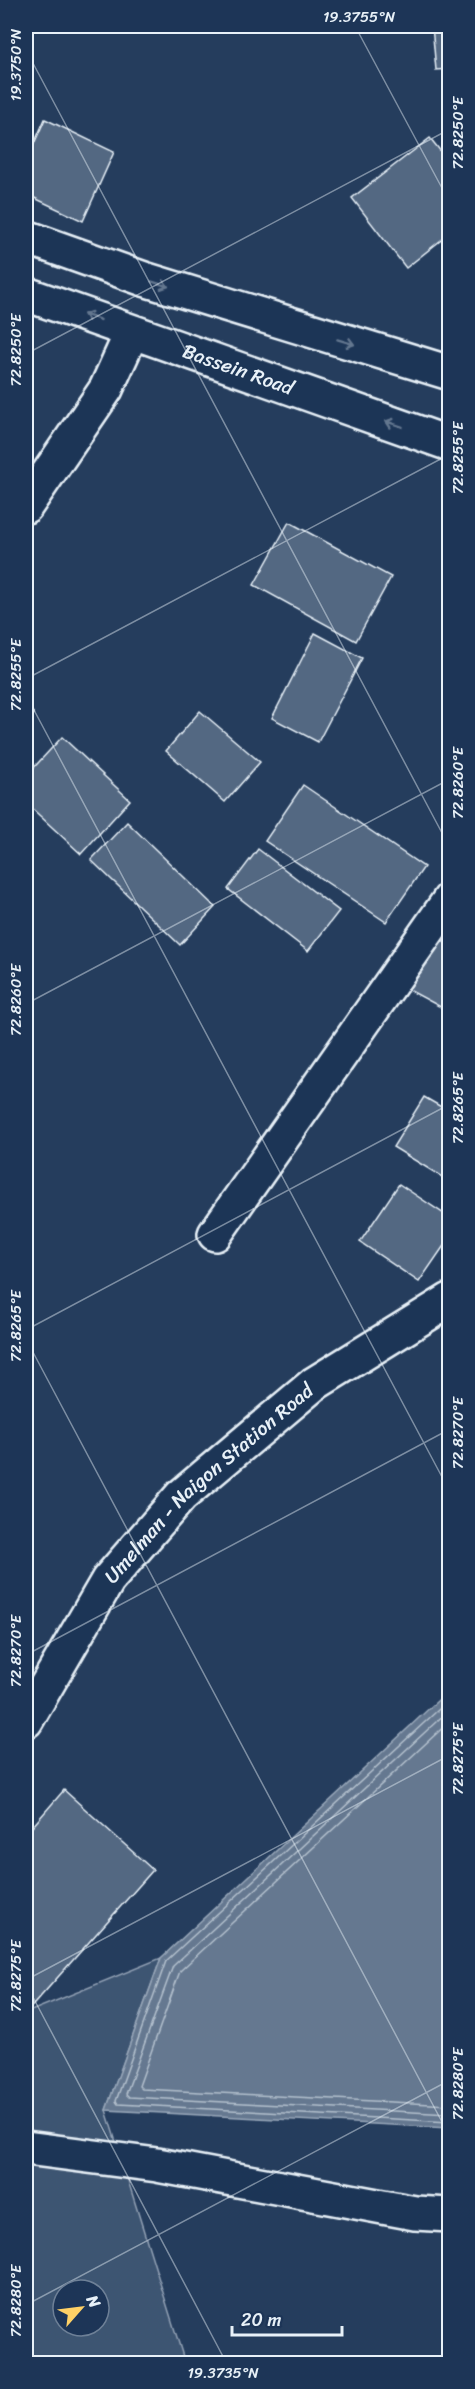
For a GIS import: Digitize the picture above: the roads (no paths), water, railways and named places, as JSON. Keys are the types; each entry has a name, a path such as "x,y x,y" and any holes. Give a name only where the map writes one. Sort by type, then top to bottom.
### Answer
{"street":[{"path":"26,237 144,279 450,374"},
{"name":"Bassein Road","path":"26,294 450,444"},
{"path":"26,506 106,389 132,332"},
{"path":"215,1234 450,899"},
{"name":"Umelman - Naigon Station Road","path":"26,1721 108,1580 180,1496 314,1384 450,1300"},
{"path":"26,2148 157,2165 415,2212 450,2215"}],"water":[{"path":"449,1690 449,2128 106,2110 161,1958"}]}
